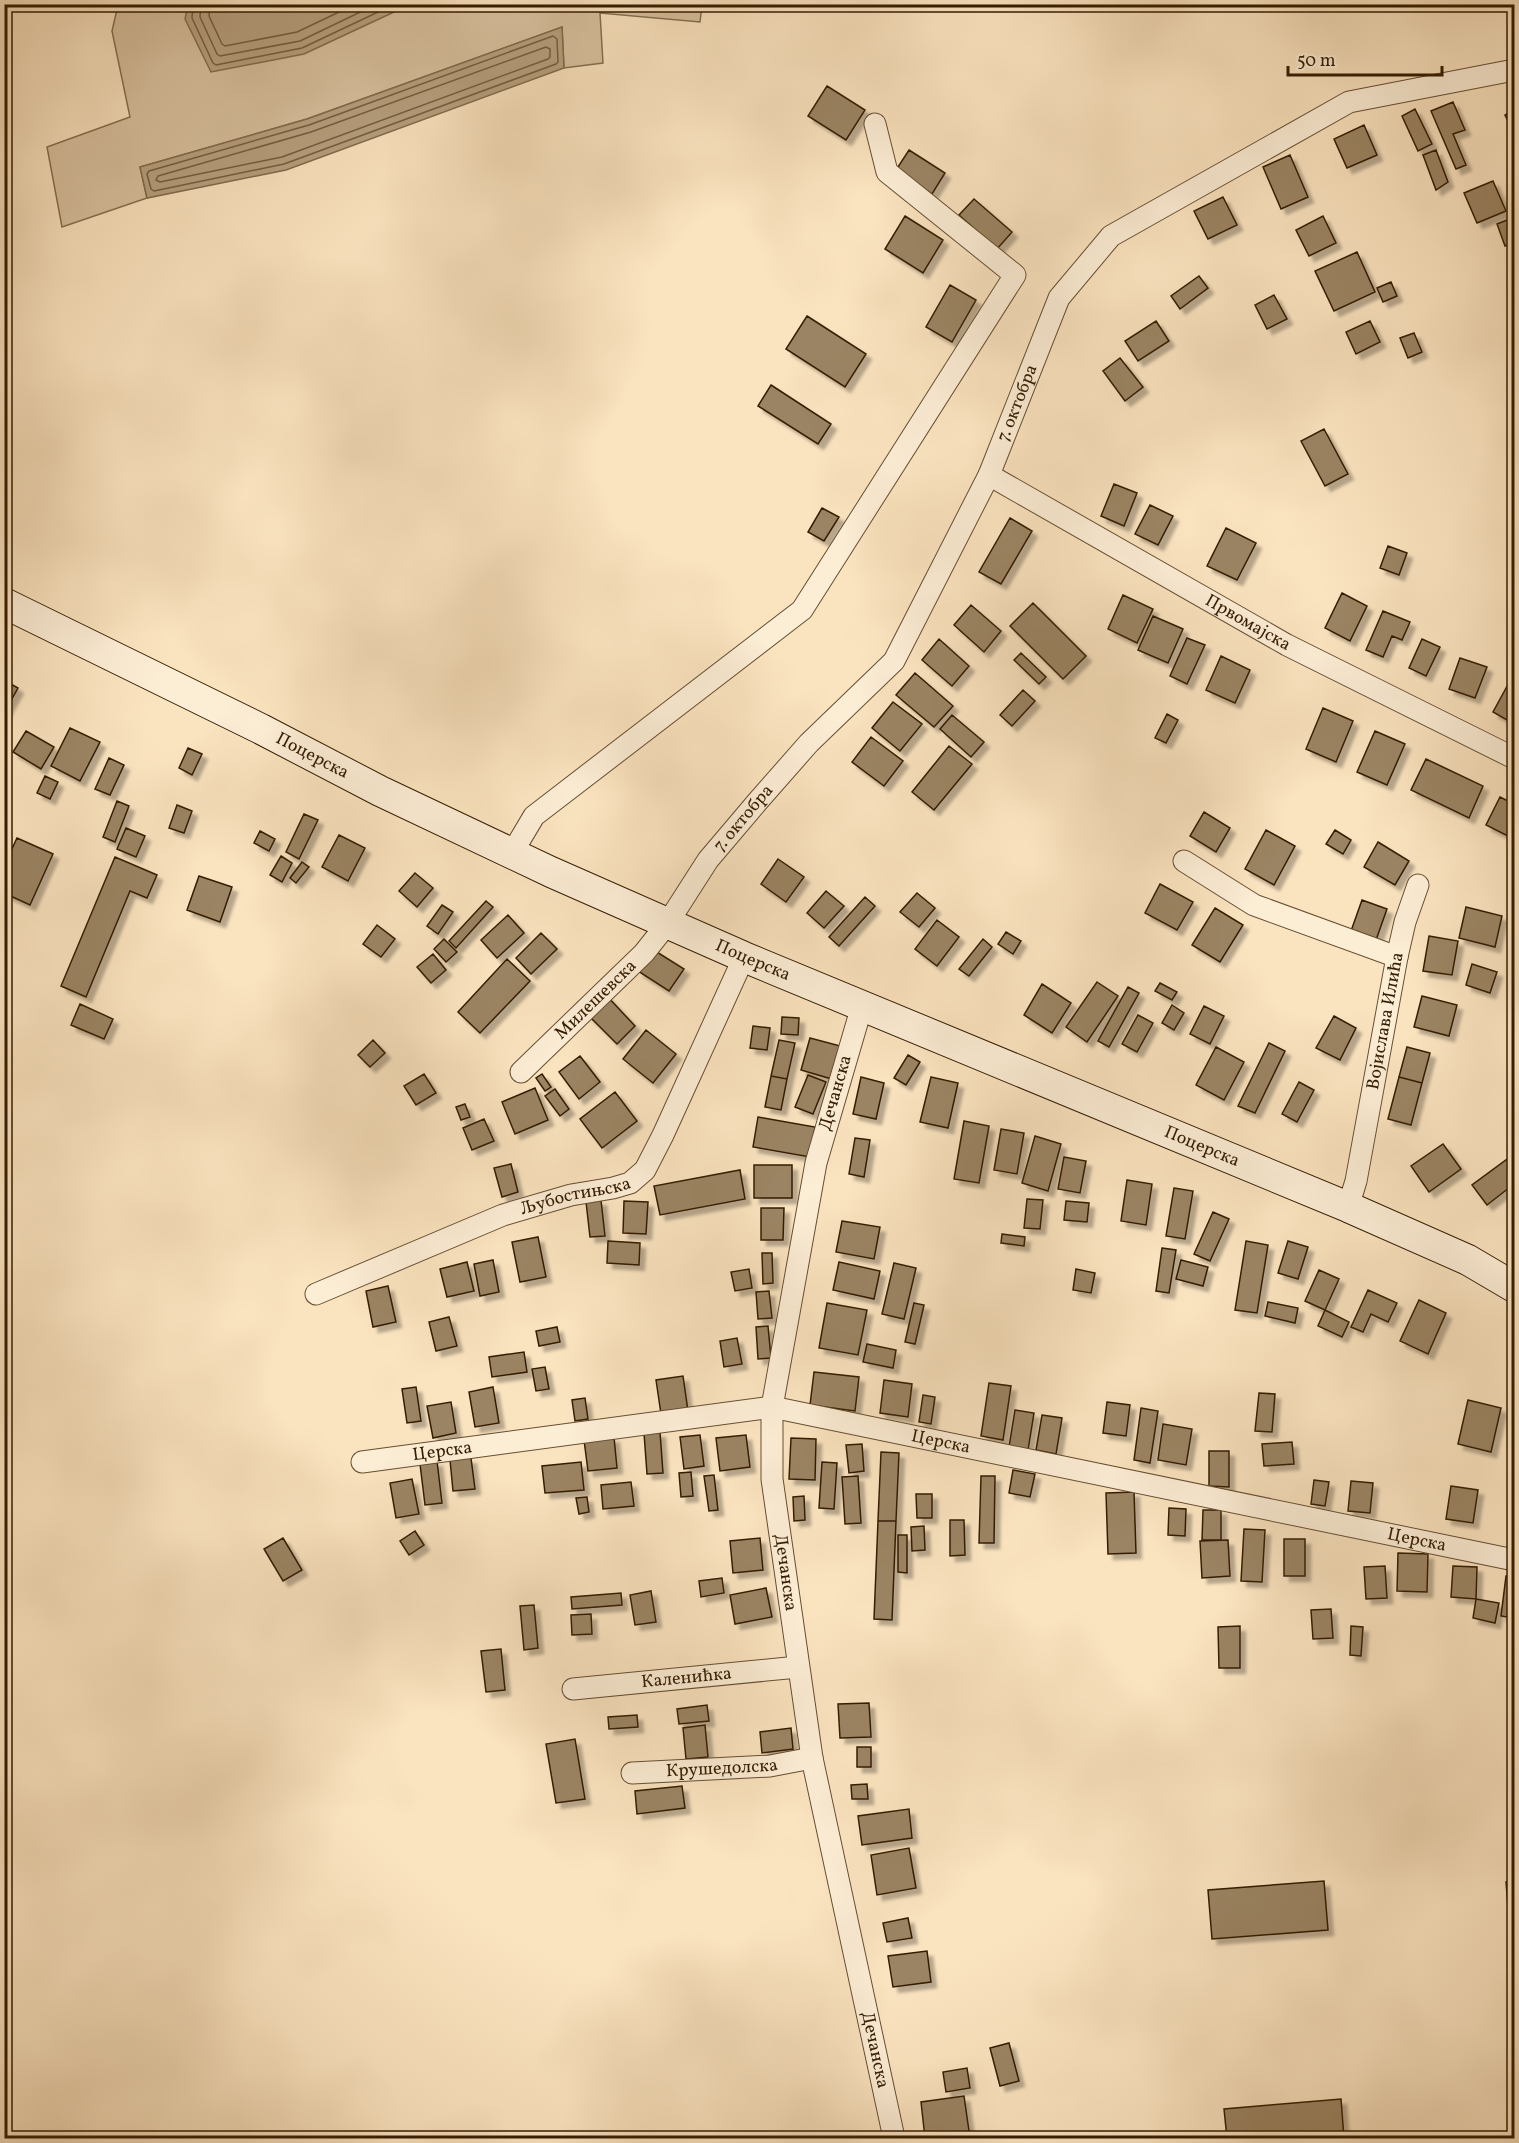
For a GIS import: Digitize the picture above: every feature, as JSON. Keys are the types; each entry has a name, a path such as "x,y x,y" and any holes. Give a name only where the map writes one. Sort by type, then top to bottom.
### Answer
{"main road":[{"name":"Поцерска","path":"4,603 250,723 380,791 667,924 1348,1207 1468,1260 1515,1287"}],"street":[{"name":"7. октобра","path":"667,924 708,860 758,801 809,743 894,661 989,475 1059,298 1111,236 1349,102 1515,70"},
{"path":"512,853 534,816 802,610 1015,275 887,172 875,124"},
{"name":"Првомајска","path":"989,475 1287,645 1515,758"},
{"name":"Војислава Илића","path":"1184,861 1254,905 1396,957 1356,1180 1348,1207"},
{"path":"1396,957 1418,885"},
{"name":"Милешевска","path":"521,1072 644,953 667,924"},
{"name":"Љубостињска","path":"316,1293 503,1215 572,1195 630,1183 645,1170 663,1135 744,957"},
{"name":"Дечанска","path":"862,1006 816,1163 772,1407 772,1479 812,1758 894,2139"},
{"name":"Церска","path":"362,1462 772,1407 1515,1560"},
{"name":"Каленићка","path":"573,1689 798,1667"},
{"name":"Крушедолска","path":"632,1773 770,1766 812,1758"}],"shaded area":[{"path":"118,5 702,5 700,22 600,13 603,63 564,68 562,27 307,119 140,167 147,198 62,227 47,147 130,117 112,31"}],"water":[{"path":"188,4 409,5 304,54 211,72 185,19"},
{"path":"562,27 564,68 286,170 147,198 140,167 307,119"}],"building":[{"path":"827,86 865,110 846,140 808,116"},
{"path":"1453,102 1465,130 1453,134 1466,165 1456,169 1431,111"},
{"path":"1415,109 1432,144 1418,151 1402,116"},
{"path":"1514,110 1514,133 1505,115"},
{"path":"1364,125 1377,155 1347,168 1334,139"},
{"path":"909,150 945,173 932,194 896,170"},
{"path":"1436,150 1448,182 1436,190 1423,155"},
{"path":"1290,155 1308,197 1281,209 1263,167"},
{"path":"1493,181 1506,211 1477,223 1464,193"},
{"path":"1223,197 1237,225 1208,239 1194,211"},
{"path":"974,199 1012,232 997,249 959,215"},
{"path":"905,216 943,240 923,273 885,249"},
{"path":"1323,216 1336,243 1309,256 1296,230"},
{"path":"1512,218 1514,242 1505,246 1497,224"},
{"path":"1357,252 1375,292 1334,311 1315,271"},
{"path":"1199,276 1208,288 1180,309 1171,296"},
{"path":"1391,282 1397,296 1383,302 1377,288"},
{"path":"950,285 976,300 952,342 926,327"},
{"path":"1274,295 1287,319 1267,329 1255,305"},
{"path":"807,316 866,354 845,387 786,349"},
{"path":"1156,321 1169,341 1138,361 1125,341"},
{"path":"1370,321 1380,342 1356,354 1346,332"},
{"path":"1414,333 1422,352 1408,358 1400,338"},
{"path":"1120,358 1143,387 1125,401 1103,371"},
{"path":"771,385 831,424 818,444 758,406"},
{"path":"1324,429 1348,474 1325,486 1301,441"},
{"path":"1114,484 1137,493 1124,526 1101,516"},
{"path":"1150,505 1173,516 1158,545 1135,534"},
{"path":"822,508 839,517 824,541 808,532"},
{"path":"1010,518 1032,531 1001,584 979,572"},
{"path":"1226,528 1256,543 1237,580 1207,566"},
{"path":"1388,546 1407,553 1399,575 1380,568"},
{"path":"1342,593 1367,606 1350,641 1325,628"},
{"path":"1123,595 1153,609 1137,643 1108,629"},
{"path":"1033,603 1086,656 1063,679 1010,626"},
{"path":"971,605 1001,631 984,652 954,625"},
{"path":"1383,611 1410,622 1402,640 1392,636 1383,657 1366,650"},
{"path":"1153,616 1183,629 1168,663 1138,650"},
{"path":"1187,638 1205,645 1187,684 1170,676"},
{"path":"939,639 969,666 952,686 922,660"},
{"path":"1422,639 1440,647 1426,676 1409,668"},
{"path":"1021,653 1046,677 1039,684 1014,660"},
{"path":"1221,656 1250,670 1235,703 1206,690"},
{"path":"1460,658 1487,667 1475,698 1449,689"},
{"path":"915,673 953,706 934,727 896,695"},
{"path":"1511,679 1514,681 1514,724 1493,712"},
{"path":"4,680 18,688 4,713"},
{"path":"1023,690 1035,701 1012,726 1000,715"},
{"path":"893,702 922,724 900,751 872,728"},
{"path":"1323,708 1353,721 1336,762 1306,749"},
{"path":"1167,714 1178,720 1166,743 1155,738"},
{"path":"952,715 984,742 971,757 940,729"},
{"path":"70,728 100,742 80,781 51,766"},
{"path":"26,731 54,747 41,769 13,752"},
{"path":"1375,731 1405,744 1387,785 1357,772"},
{"path":"871,737 903,761 884,786 852,762"},
{"path":"949,746 972,764 934,810 912,792"},
{"path":"188,748 202,754 192,775 179,768"},
{"path":"109,758 124,765 110,795 95,789"},
{"path":"1426,759 1483,786 1469,818 1411,790"},
{"path":"45,776 58,782 50,799 37,793"},
{"path":"1500,797 1514,804 1514,839 1486,825"},
{"path":"117,801 129,806 115,842 103,837"},
{"path":"177,805 192,811 184,833 169,828"},
{"path":"1204,812 1230,828 1216,852 1190,836"},
{"path":"304,814 318,820 299,859 286,852"},
{"path":"126,828 145,836 136,857 117,849"},
{"path":"1266,830 1295,846 1274,885 1245,869"},
{"path":"1335,830 1351,840 1343,854 1326,844"},
{"path":"260,831 275,839 269,851 254,843"},
{"path":"339,835 365,848 348,881 322,867"},
{"path":"17,838 53,854 30,905 4,893 4,866"},
{"path":"1378,842 1409,861 1395,885 1364,867"},
{"path":"281,856 292,863 282,882 270,875"},
{"path":"115,857 157,875 147,898 130,891 86,997 61,986"},
{"path":"778,859 804,877 786,902 761,884"},
{"path":"302,862 309,867 296,883 290,878"},
{"path":"415,873 433,888 417,907 399,891"},
{"path":"199,876 232,887 220,922 187,910"},
{"path":"1160,884 1193,902 1177,930 1145,913"},
{"path":"826,891 844,906 824,928 807,913"},
{"path":"917,893 935,908 919,927 900,912"},
{"path":"865,897 875,906 839,946 829,937"},
{"path":"1362,900 1387,909 1376,940 1351,931"},
{"path":"486,901 493,907 456,948 449,941"},
{"path":"442,905 453,912 438,934 427,926"},
{"path":"1466,907 1502,916 1495,947 1459,938"},
{"path":"1215,908 1243,925 1220,962 1192,945"},
{"path":"508,915 524,933 497,958 481,940"},
{"path":"937,920 959,937 937,966 915,949"},
{"path":"377,925 395,939 381,957 363,944"},
{"path":"1006,932 1021,941 1013,954 998,944"},
{"path":"541,933 557,949 531,974 516,958"},
{"path":"1429,936 1458,941 1452,975 1423,971"},
{"path":"444,939 457,952 446,962 434,949"},
{"path":"983,939 992,947 969,976 959,969"},
{"path":"652,949 684,969 669,991 638,971"},
{"path":"433,954 446,970 431,983 417,967"},
{"path":"507,959 530,981 480,1033 458,1012"},
{"path":"1472,964 1497,972 1490,993 1466,985"},
{"path":"1097,982 1118,996 1087,1042 1066,1027"},
{"path":"1160,983 1177,992 1172,1000 1155,991"},
{"path":"1042,984 1071,1003 1052,1033 1024,1015"},
{"path":"1128,987 1139,993 1109,1047 1098,1041"},
{"path":"606,995 635,1026 617,1044 587,1014"},
{"path":"1422,996 1457,1005 1449,1036 1414,1027"},
{"path":"80,1004 113,1019 104,1039 71,1025"},
{"path":"1172,1005 1184,1013 1174,1030 1162,1023"},
{"path":"1204,1006 1224,1016 1210,1044 1190,1034"},
{"path":"1138,1015 1153,1023 1137,1052 1122,1044"},
{"path":"1334,1016 1356,1028 1340,1060 1316,1048"},
{"path":"782,1017 799,1018 798,1035 781,1034"},
{"path":"753,1026 770,1028 767,1050 750,1048"},
{"path":"646,1030 676,1054 653,1083 623,1059"},
{"path":"810,1038 844,1047 835,1080 801,1070"},
{"path":"373,1040 385,1053 370,1067 358,1055"},
{"path":"779,1040 795,1043 787,1079 771,1076"},
{"path":"1269,1043 1285,1051 1255,1113 1238,1106"},
{"path":"1216,1047 1244,1062 1224,1100 1196,1085"},
{"path":"1407,1047 1430,1053 1422,1083 1399,1077"},
{"path":"908,1055 920,1062 906,1085 894,1078"},
{"path":"580,1056 600,1082 579,1099 559,1072"},
{"path":"424,1074 436,1093 416,1105 404,1086"},
{"path":"542,1074 551,1087 545,1091 536,1078"},
{"path":"808,1075 826,1082 813,1114 795,1107"},
{"path":"771,1076 787,1079 781,1110 765,1107"},
{"path":"861,1077 884,1083 876,1119 853,1114"},
{"path":"931,1077 958,1083 948,1128 920,1122"},
{"path":"1399,1077 1422,1083 1411,1125 1388,1119"},
{"path":"1299,1082 1314,1090 1297,1122 1282,1114"},
{"path":"535,1088 548,1120 515,1134 502,1102"},
{"path":"555,1089 569,1109 560,1116 545,1096"},
{"path":"615,1092 637,1121 602,1148 580,1119"},
{"path":"465,1104 470,1117 461,1120 456,1107"},
{"path":"758,1117 815,1127 810,1157 753,1147"},
{"path":"484,1119 494,1141 472,1150 463,1128"},
{"path":"964,1121 989,1126 979,1183 954,1179"},
{"path":"1001,1129 1024,1133 1017,1174 994,1170"},
{"path":"1035,1136 1061,1144 1048,1191 1022,1183"},
{"path":"855,1138 870,1140 864,1177 849,1174"},
{"path":"1443,1144 1461,1169 1429,1192 1411,1166"},
{"path":"1514,1154 1514,1184 1487,1205 1472,1185"},
{"path":"1064,1157 1086,1161 1080,1193 1058,1189"},
{"path":"511,1164 518,1192 502,1197 494,1168"},
{"path":"754,1165 792,1165 792,1198 754,1198"},
{"path":"740,1170 745,1199 660,1215 654,1186"},
{"path":"1127,1180 1152,1184 1146,1225 1121,1221"},
{"path":"1174,1188 1193,1191 1185,1239 1166,1236"},
{"path":"1027,1199 1043,1200 1040,1229 1024,1228"},
{"path":"601,1200 605,1236 590,1237 586,1202"},
{"path":"624,1201 648,1202 646,1234 623,1233"},
{"path":"1066,1201 1089,1203 1087,1222 1064,1220"},
{"path":"761,1208 784,1208 783,1240 761,1240"},
{"path":"1213,1212 1229,1219 1210,1261 1194,1254"},
{"path":"842,1221 880,1227 874,1259 836,1252"},
{"path":"1002,1234 1025,1237 1024,1246 1001,1243"},
{"path":"538,1237 546,1277 520,1282 512,1242"},
{"path":"608,1241 640,1243 639,1265 607,1263"},
{"path":"1246,1241 1268,1245 1257,1313 1235,1310"},
{"path":"1288,1241 1308,1247 1298,1279 1278,1273"},
{"path":"1162,1248 1176,1250 1169,1293 1156,1291"},
{"path":"762,1253 772,1253 773,1283 763,1284"},
{"path":"493,1260 499,1292 480,1296 474,1264"},
{"path":"1181,1260 1208,1267 1203,1286 1176,1279"},
{"path":"467,1262 474,1291 447,1297 440,1269"},
{"path":"839,1262 880,1271 874,1299 833,1290"},
{"path":"894,1263 916,1268 904,1319 882,1314"},
{"path":"749,1269 752,1288 735,1291 731,1272"},
{"path":"1076,1269 1095,1273 1091,1293 1073,1290"},
{"path":"1319,1270 1339,1279 1325,1310 1305,1301"},
{"path":"388,1286 396,1322 373,1327 366,1291"},
{"path":"1368,1290 1397,1303 1388,1322 1371,1314 1363,1332 1351,1327"},
{"path":"769,1291 772,1318 758,1319 756,1292"},
{"path":"1419,1300 1446,1313 1428,1354 1400,1341"},
{"path":"1268,1302 1298,1308 1295,1323 1265,1316"},
{"path":"827,1303 867,1310 858,1355 819,1348"},
{"path":"914,1303 924,1305 915,1344 905,1342"},
{"path":"1325,1310 1349,1322 1342,1337 1318,1326"},
{"path":"449,1317 457,1346 436,1351 429,1322"},
{"path":"768,1326 771,1358 758,1359 756,1327"},
{"path":"557,1327 560,1342 539,1346 536,1331"},
{"path":"737,1338 742,1364 724,1367 720,1341"},
{"path":"867,1344 896,1350 893,1368 863,1362"},
{"path":"524,1352 527,1372 492,1377 489,1357"},
{"path":"545,1367 549,1389 536,1391 532,1369"},
{"path":"814,1372 859,1377 855,1411 810,1405"},
{"path":"683,1376 688,1411 661,1414 656,1380"},
{"path":"884,1380 912,1384 908,1417 880,1413"},
{"path":"989,1383 1011,1386 1003,1440 981,1436"},
{"path":"416,1387 421,1421 407,1423 402,1389"},
{"path":"493,1387 499,1423 475,1427 469,1392"},
{"path":"1259,1393 1275,1394 1272,1432 1255,1431"},
{"path":"923,1395 935,1397 931,1424 919,1422"},
{"path":"585,1398 588,1419 575,1421 572,1400"},
{"path":"1468,1400 1501,1408 1491,1452 1458,1444"},
{"path":"451,1402 456,1433 433,1438 427,1406"},
{"path":"1107,1402 1130,1405 1126,1436 1103,1433"},
{"path":"1141,1408 1158,1411 1150,1463 1134,1460"},
{"path":"1015,1410 1034,1413 1028,1450 1009,1447"},
{"path":"1042,1415 1062,1418 1056,1454 1036,1450"},
{"path":"1163,1424 1192,1429 1186,1465 1158,1460"},
{"path":"660,1432 663,1473 647,1474 644,1433"},
{"path":"700,1435 704,1466 684,1469 680,1437"},
{"path":"746,1435 750,1467 720,1471 716,1438"},
{"path":"614,1437 617,1468 588,1471 584,1440"},
{"path":"791,1438 816,1439 815,1480 789,1479"},
{"path":"1292,1442 1294,1464 1264,1466 1262,1444"},
{"path":"862,1444 864,1471 849,1473 846,1445"},
{"path":"1209,1451 1229,1451 1229,1487 1209,1486"},
{"path":"881,1452 899,1453 896,1521 878,1521"},
{"path":"471,1458 475,1489 453,1491 450,1460"},
{"path":"437,1461 442,1503 425,1505 420,1464"},
{"path":"581,1462 584,1490 545,1493 542,1466"},
{"path":"822,1462 837,1463 834,1509 819,1508"},
{"path":"1013,1470 1035,1474 1030,1497 1009,1493"},
{"path":"691,1472 693,1496 681,1497 679,1473"},
{"path":"714,1475 718,1510 709,1511 704,1476"},
{"path":"858,1476 861,1523 845,1524 842,1477"},
{"path":"981,1476 995,1476 994,1543 979,1543"},
{"path":"412,1479 419,1514 396,1518 390,1483"},
{"path":"1314,1480 1329,1482 1325,1506 1311,1504"},
{"path":"1351,1481 1373,1483 1370,1513 1348,1511"},
{"path":"631,1482 634,1506 603,1509 601,1485"},
{"path":"1451,1486 1478,1490 1473,1523 1446,1519"},
{"path":"1134,1492 1136,1553 1108,1554 1106,1493"},
{"path":"916,1494 932,1494 932,1518 917,1518"},
{"path":"804,1496 805,1520 794,1521 793,1497"},
{"path":"587,1497 589,1512 579,1514 576,1498"},
{"path":"1169,1508 1186,1509 1185,1536 1168,1535"},
{"path":"1203,1510 1221,1510 1221,1540 1202,1540"},
{"path":"950,1520 964,1520 965,1555 950,1556"},
{"path":"878,1521 896,1521 892,1620 874,1619"},
{"path":"924,1526 925,1550 912,1551 911,1527"},
{"path":"1244,1529 1265,1530 1262,1582 1241,1581"},
{"path":"415,1531 424,1545 409,1555 400,1541"},
{"path":"898,1535 907,1535 907,1573 898,1572"},
{"path":"283,1538 302,1570 283,1581 264,1549"},
{"path":"760,1538 763,1570 733,1573 730,1541"},
{"path":"1284,1539 1305,1539 1305,1576 1284,1576"},
{"path":"1228,1540 1230,1576 1202,1578 1200,1541"},
{"path":"1398,1553 1428,1554 1427,1592 1397,1591"},
{"path":"1385,1566 1387,1598 1366,1599 1364,1567"},
{"path":"1453,1566 1477,1567 1476,1599 1451,1597"},
{"path":"1506,1576 1514,1577 1513,1618 1501,1616"},
{"path":"722,1578 724,1593 701,1597 699,1581"},
{"path":"766,1588 772,1617 735,1624 730,1595"},
{"path":"651,1591 656,1622 635,1625 630,1595"},
{"path":"621,1593 622,1605 572,1609 571,1597"},
{"path":"1476,1599 1499,1603 1495,1623 1473,1618"},
{"path":"534,1605 538,1648 524,1650 520,1606"},
{"path":"1331,1609 1333,1638 1313,1639 1311,1610"},
{"path":"591,1614 592,1634 572,1635 571,1615"},
{"path":"1240,1626 1240,1668 1219,1668 1218,1627"},
{"path":"1351,1626 1363,1627 1361,1656 1350,1655"},
{"path":"501,1649 505,1690 486,1692 481,1651"},
{"path":"869,1703 871,1737 840,1738 838,1704"},
{"path":"707,1705 709,1721 679,1724 677,1709"},
{"path":"637,1715 638,1727 609,1729 608,1717"},
{"path":"705,1725 708,1757 686,1759 683,1728"},
{"path":"791,1728 793,1749 762,1753 760,1732"},
{"path":"575,1739 585,1799 556,1803 546,1744"},
{"path":"857,1747 871,1747 871,1767 857,1767"},
{"path":"867,1784 868,1799 852,1799 851,1785"},
{"path":"682,1786 685,1808 637,1814 635,1791"},
{"path":"909,1809 912,1838 862,1845 858,1816"},
{"path":"909,1848 916,1888 877,1895 871,1855"},
{"path":"1324,1881 1328,1930 1212,1939 1208,1890"},
{"path":"1514,1881 1514,1930 1510,1931 1506,1882"},
{"path":"908,1918 912,1938 887,1942 883,1923"},
{"path":"927,1951 931,1982 893,1987 888,1956"},
{"path":"1009,2043 1019,2081 1000,2086 990,2048"},
{"path":"967,2068 970,2088 946,2092 943,2072"},
{"path":"964,2096 970,2138 925,2138 921,2102"},
{"path":"1341,2099 1344,2138 1227,2138 1224,2109"},
{"path":"1514,2112 1514,2138 1512,2138"}]}
